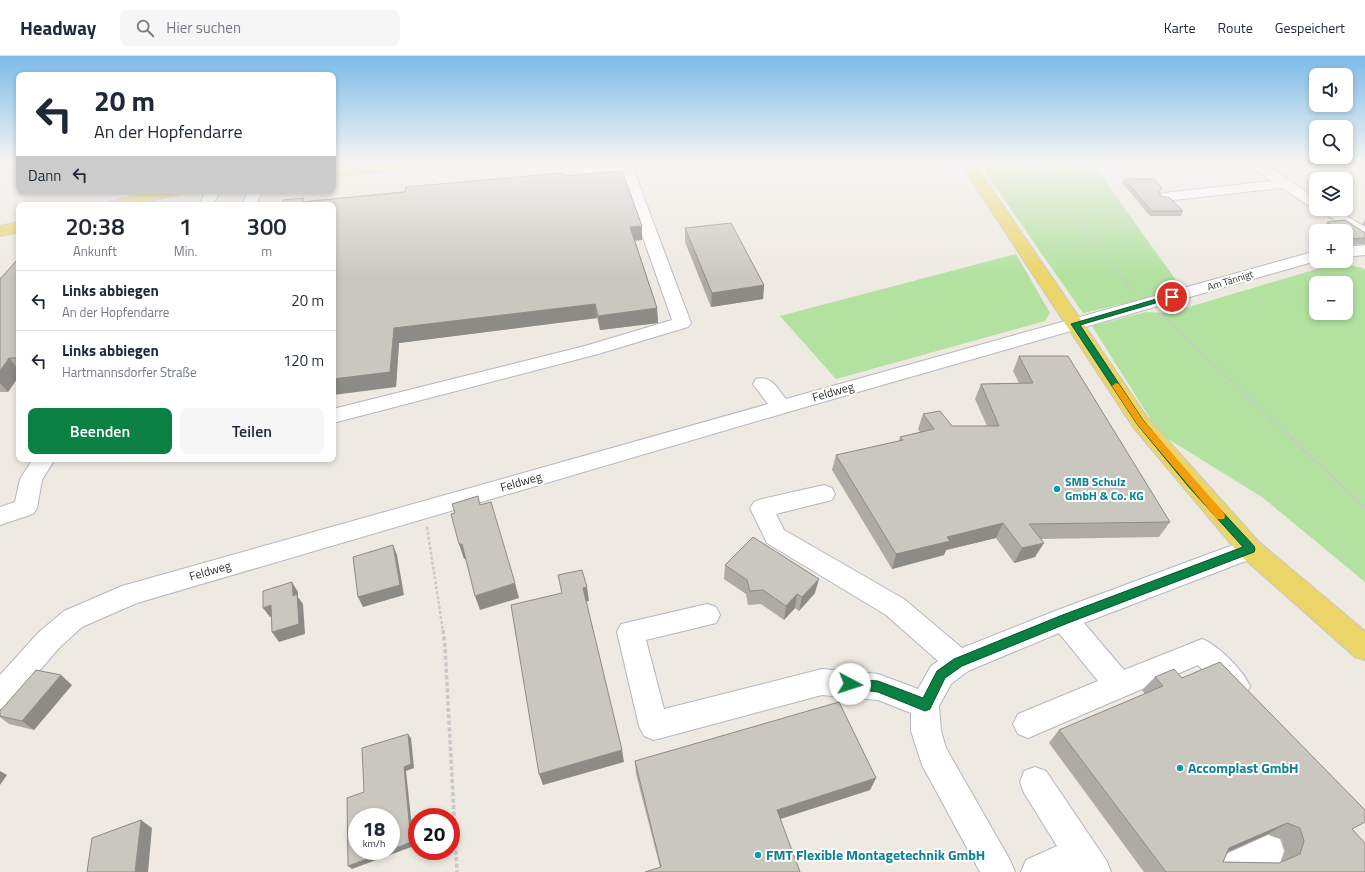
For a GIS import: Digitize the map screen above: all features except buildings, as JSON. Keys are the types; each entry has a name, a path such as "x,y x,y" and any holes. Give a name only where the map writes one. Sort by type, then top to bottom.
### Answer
{"main road":[{"path":"993,201 1140,422 1191,483 1250,549 1365,648"},
{"path":"0,231 16,227"}],"street":[{"path":"336,415 590,350 682,323 637,201"},
{"path":"1336,216 1365,234"},
{"path":"1353,251 1365,250"},
{"name":"Am Tännigt","path":"1075,324 1309,258"},
{"name":"Feldweg","path":"0,696 49,640 72,619 131,594 1075,324"},
{"path":"763,384 781,407"},
{"path":"0,516 25,508 32,479 42,462"},
{"path":"824,494 762,508 775,536 895,607 958,662"},
{"path":"998,872 933,754 926,731 925,705 941,675 958,662 1250,549"},
{"path":"707,615 630,632 654,726 822,682 878,687 925,705"},
{"path":"1064,620 1119,685"},
{"path":"1028,724 1202,651 1252,702"},
{"path":"1035,782 1087,863 1038,872"},
{"path":"1225,872 1268,851"}],"path":[{"path":"1067,201 1084,229 1143,305 1166,318 1365,508"},
{"path":"424,509 445,646 456,872"}],"green space":[{"path":"1005,201 1119,201 1183,290 1083,313"},
{"path":"1016,254 1050,313 1045,321 836,379 780,316"},
{"path":"1353,266 1365,269 1365,582 1262,497 1160,434 1092,326 1146,312 1169,313 1320,268 1353,268"}],"slow traffic":[{"path":"1116,386 1140,422 1220,516"}],"place":[{"name":"SMB Schulz GmbH & Co. KG","path":"1057,489"},
{"name":"Accomplast GmbH","path":"1180,768"},
{"name":"FMT Flexible Montagetechnik GmbH","path":"758,855"}],"route":[{"path":"850,684 878,687 925,705 941,675 958,662 1250,549 1191,483 1140,422 1075,324 1172,297"}]}
